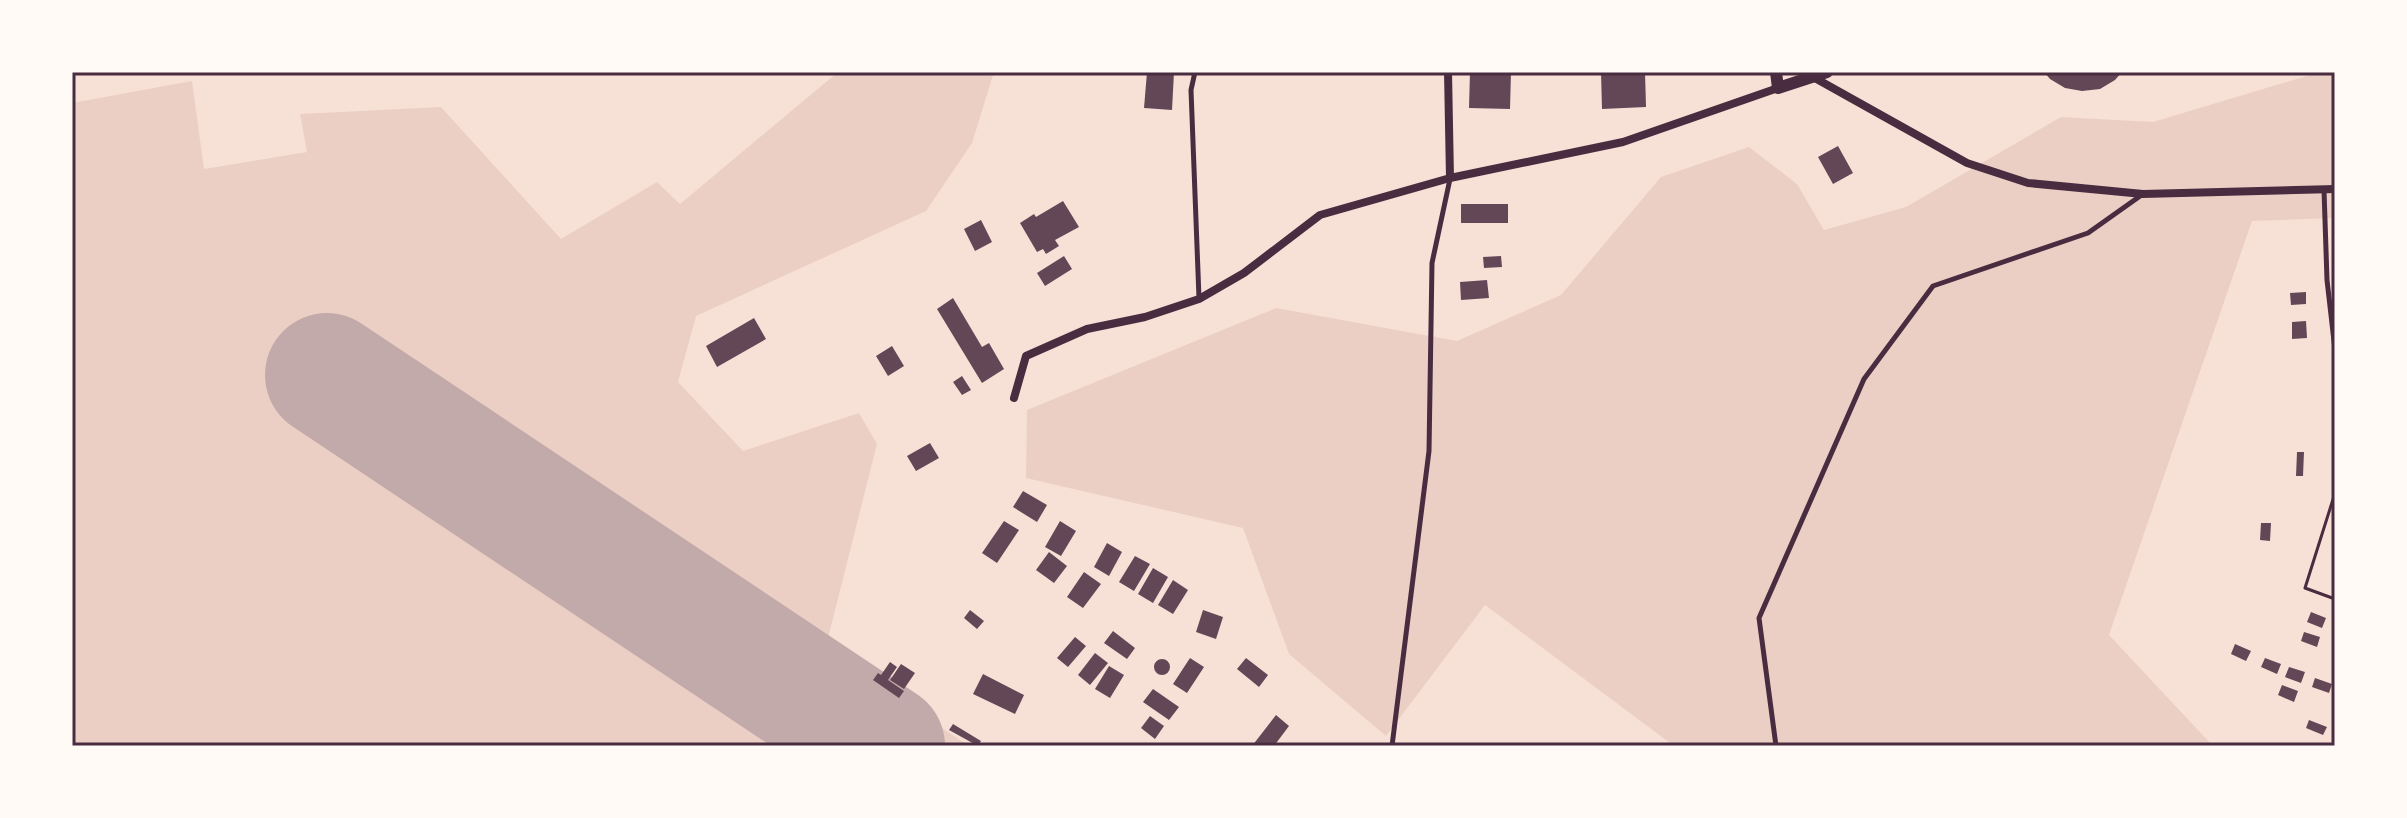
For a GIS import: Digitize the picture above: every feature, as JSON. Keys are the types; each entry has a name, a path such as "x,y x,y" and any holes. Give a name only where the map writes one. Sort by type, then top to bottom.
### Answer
{"street":[{"path":"1448,72 1450,178"},
{"path":"1776,72 1778,88"},
{"path":"1014,398 1026,356 1087,329 1145,317 1199,299 1244,273 1320,215 1450,178 1623,142 1827,72"},
{"path":"1812,76 1967,163 2028,183 2143,194 2335,189"}],"lane":[{"path":"1195,72 1191,90 1199,299"},
{"path":"1392,746 1429,451 1432,263 1450,178"},
{"path":"2324,189 2327,280 2335,350"},
{"path":"1776,746 1759,618 1864,379 1933,286 2088,233 2143,194"}],"path":[{"path":"2335,493 2305,588 2335,599"}],"shaded area":[{"path":"838,72 994,72 972,143 926,211 696,316 678,382 743,451 859,413 877,444 825,650 969,746 72,746 72,103 192,81 204,169 307,152 300,114 441,107 561,239 657,182 680,204"},
{"path":"2320,72 2335,72 2335,218 2252,221 2109,635 2213,746 1674,746 1485,605 1386,736 1289,654 1243,528 1026,478 1027,410 1276,308 1457,341 1561,295 1661,177 1749,147 1797,184 1824,230 1906,207 2061,117 2153,122"}],"building":[{"path":"1147,72 1174,72 1172,110 1144,108"},
{"path":"1470,72 1511,72 1510,109 1469,108"},
{"path":"1601,72 1645,72 1646,107 1602,109"},
{"path":"2044,72 2122,72 2100,89 2082,91 2065,88"},
{"path":"1838,146 1853,173 1833,184 1818,157"},
{"path":"1063,201 1079,227 1055,240 1059,246 1046,254 1043,249 1037,252 1020,223"},
{"path":"1461,204 1508,204 1508,223 1461,223"},
{"path":"981,220 992,242 975,251 964,229"},
{"path":"1064,256 1072,269 1045,286 1037,273"},
{"path":"1501,256 1502,267 1484,268 1483,257"},
{"path":"1487,280 1489,298 1461,300 1460,282"},
{"path":"2306,292 2306,304 2291,305 2290,293"},
{"path":"953,298 982,347 989,343 1004,369 982,383 937,309"},
{"path":"754,318 766,339 717,367 706,346"},
{"path":"2306,321 2307,338 2292,339 2292,322"},
{"path":"892,346 904,366 888,376 876,356"},
{"path":"962,376 971,390 962,395 953,382"},
{"path":"930,443 939,458 916,471 907,456"},
{"path":"2297,452 2304,452 2303,476 2296,476"},
{"path":"1023,491 1047,505 1037,522 1013,507"},
{"path":"1004,521 1019,530 997,563 982,553"},
{"path":"1060,521 1076,531 1061,556 1045,547"},
{"path":"2261,523 2271,523 2270,541 2260,540"},
{"path":"1107,543 1122,552 1109,576 1094,567"},
{"path":"1049,552 1067,566 1054,583 1036,570"},
{"path":"1135,556 1150,564 1134,591 1119,582"},
{"path":"1153,568 1168,577 1153,603 1138,594"},
{"path":"1084,572 1101,584 1083,608 1067,597"},
{"path":"1173,580 1188,590 1173,614 1158,605"},
{"path":"970,610 984,621 977,629 964,618"},
{"path":"1203,610 1223,617 1216,639 1196,632"},
{"path":"2311,612 2326,618 2322,628 2307,622"},
{"path":"1113,631 1135,648 1127,659 1104,643"},
{"path":"2304,632 2320,637 2317,647 2301,641"},
{"path":"1075,637 1086,646 1068,667 1057,658"},
{"path":"2235,644 2251,651 2246,661 2231,654"},
{"path":"1095,653 1108,663 1090,685 1078,675"},
{"path":"1190,658 1204,667 1187,693 1173,684"},
{"path":"1246,658 1268,675 1259,687 1237,669"},
{"path":"2265,658 2281,664 2277,674 2261,667"},
{"path":"1159,659 1165,659 1170,667 1168,673 1159,675 1154,670 1154,664"},
{"path":"890,662 897,667 888,680 904,691 899,698 873,680"},
{"path":"901,664 915,673 904,689 890,680"},
{"path":"1109,666 1124,675 1110,698 1095,689"},
{"path":"2289,667 2305,672 2301,683 2285,677"},
{"path":"983,674 1024,695 1015,714 973,694"},
{"path":"2315,678 2332,684 2329,693 2312,687"},
{"path":"2282,685 2298,691 2294,702 2278,695"},
{"path":"1153,689 1179,707 1169,720 1143,702"},
{"path":"1276,715 1289,726 1274,746 1252,746"},
{"path":"1150,716 1164,726 1155,739 1141,728"},
{"path":"2309,720 2327,727 2323,735 2306,728"},
{"path":"953,724 981,741 978,746 949,730"}],"runway":[{"path":"327,375 883,746"}]}
